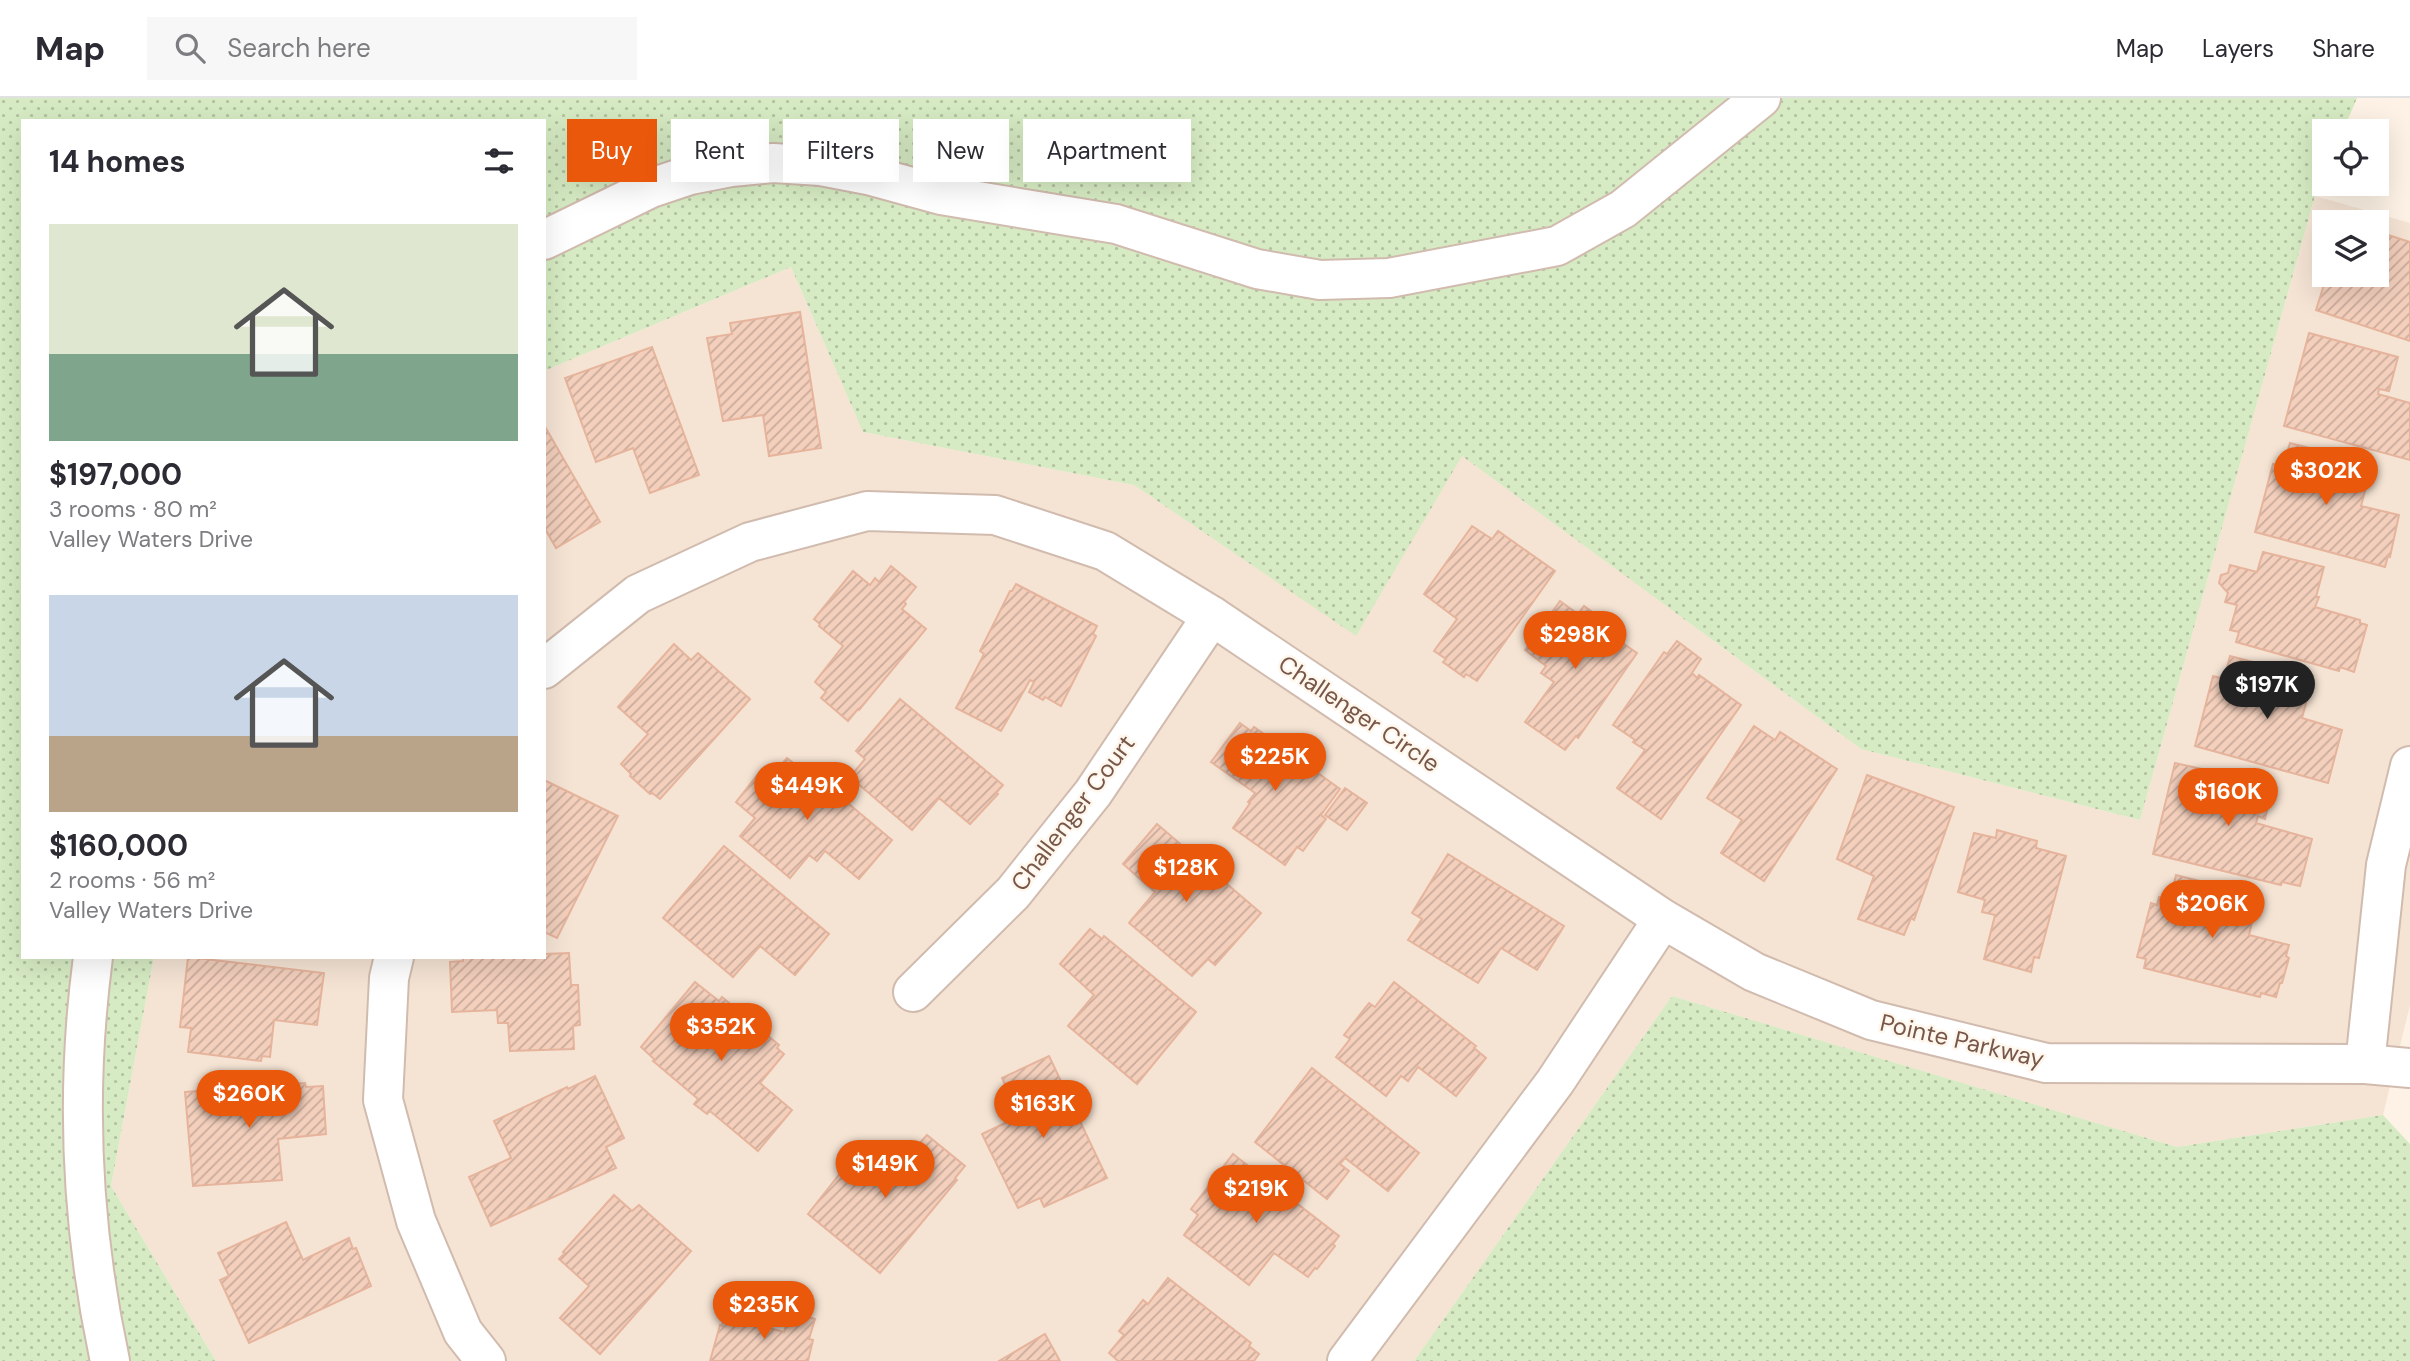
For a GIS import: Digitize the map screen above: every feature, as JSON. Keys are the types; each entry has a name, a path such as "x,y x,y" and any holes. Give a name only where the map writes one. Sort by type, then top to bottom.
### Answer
{"street":[{"path":"546,239 651,188 690,175 773,163 821,166 868,175 941,195 1116,224 1257,269 1320,280 1389,278 1557,246 1623,209 1761,98"},
{"name":"Challenger Circle","path":"546,666 638,594 750,542 867,511 995,515 1105,551 1212,616 1663,919"},
{"name":"Challenger Court","path":"912,992 1013,894 1093,793 1212,616"},
{"path":"2365,1064 2386,865 2410,766"},
{"path":"1347,1361 1555,1082 1663,919"},
{"name":"Pointe Parkway","path":"1663,919 1754,972 1871,1020 2046,1063 2365,1064 2410,1068"},
{"path":"93,959 85,1022 81,1129 92,1264 110,1361"},
{"path":"394,959 389,978 383,1100 415,1222 463,1332 485,1361"}],"shaded area":[{"path":"2315,196 2364,210 2312,210 2312,287 2389,287 2389,217 2410,223 2410,1005 2383,1115 2177,1147 1672,996 1414,1361 216,1361 111,1186 154,959 546,959 546,370 791,267 863,432 1134,485 1356,635 1461,455 1861,749 2140,820"}],"green space":[{"path":"0,98 2357,98 2348,119 2312,119 2312,196 2315,196 2140,820 1861,749 1462,456 1356,636 1134,485 863,432 791,267 546,370 546,119 21,119 21,959 154,959 111,1186 216,1361 0,1361"},
{"path":"1672,996 2177,1147 2383,1115 2410,1144 2410,1361 1414,1361"}],"building":[{"path":"2389,235 2410,242 2410,341 2316,310 2323,287 2389,287"},
{"path":"800,312 821,448 769,456 763,415 723,421 707,338 732,334 730,323"},
{"path":"2309,333 2398,357 2389,391 2379,389 2378,394 2410,403 2410,460 2284,426"},
{"path":"652,347 699,475 650,493 633,448 596,462 565,378"},
{"path":"546,428 600,522 556,548 546,530"},
{"path":"2290,443 2363,462 2362,465 2371,468 2361,506 2399,515 2390,557 2388,556 2385,567 2255,532 2273,464 2283,466"},
{"path":"1472,526 1492,539 1498,531 1555,571 1477,681 1466,674 1464,677 1443,662 1446,659 1434,651 1457,619 1424,594"},
{"path":"2263,552 2324,567 2315,607 2360,620 2360,623 2367,625 2354,672 2340,667 2339,671 2236,642 2239,632 2230,630 2237,605 2225,602 2228,593 2219,583 2221,575 2228,573 2230,565 2257,572"},
{"path":"891,566 916,587 902,609 926,629 848,721 821,698 826,692 815,682 843,646 814,619 853,571 870,585 875,578 879,582"},
{"path":"1016,584 1097,626 1093,634 1096,636 1061,706 1029,692 1034,682 1030,680 1001,731 956,708 984,654 980,651"},
{"path":"1560,601 1578,614 1584,606 1615,629 1611,635 1637,653 1578,738 1576,736 1565,750 1525,722 1554,682 1541,673 1546,666 1525,650"},
{"path":"1677,641 1701,659 1692,673 1697,678 1699,675 1741,705 1661,819 1617,788 1645,750 1613,725 1664,652 1667,654"},
{"path":"674,644 691,660 698,653 750,699 660,799 650,794 621,764 648,734 618,707"},
{"path":"2230,656 2303,675 2302,678 2312,681 2302,718 2342,730 2328,783 2195,746 2213,676 2224,679"},
{"path":"900,699 1003,785 970,824 939,798 912,830 850,777 865,759 856,751"},
{"path":"1240,723 1251,731 1254,727 1340,789 1321,815 1326,819 1303,851 1297,847 1285,865 1233,828 1255,793 1211,762"},
{"path":"1754,726 1775,740 1780,732 1837,769 1764,881 1721,853 1742,820 1707,798"},
{"path":"787,758 797,766 800,763 892,840 859,879 825,851 817,861 809,855 790,878 740,836 755,818 736,802 762,769 771,777"},
{"path":"2175,763 2273,785 2265,819 2258,816 2256,823 2312,839 2300,886 2282,882 2281,885 2153,854"},
{"path":"1867,775 1954,807 1914,920 1911,918 1904,935 1858,919 1874,876 1837,859"},
{"path":"546,781 618,816 557,938 546,933"},
{"path":"1345,788 1367,803 1347,830 1325,815"},
{"path":"1157,824 1261,913 1215,965 1208,959 1192,976 1129,923 1155,892 1123,864"},
{"path":"1997,830 2037,841 2036,848 2066,856 2039,958 2034,957 2031,972 1984,959 1995,915 1982,912 1985,900 1958,892 1974,833 1996,838"},
{"path":"724,846 829,934 795,975 760,946 733,977 663,918"},
{"path":"1448,854 1564,926 1537,970 1501,948 1478,983 1408,940 1422,919 1412,913"},
{"path":"2176,875 2258,896 2249,935 2289,945 2286,956 2289,958 2276,997 2261,993 2260,997 2144,968 2146,959 2137,957 2151,903 2157,905 2159,897 2170,900"},
{"path":"1090,929 1102,939 1104,936 1196,1012 1137,1084 1068,1026 1094,995 1060,964"},
{"path":"569,953 571,985 578,985 580,1025 573,1026 574,1049 510,1051 508,1023 498,1023 497,1010 452,1012 450,962 463,959 546,959 546,954"},
{"path":"188,959 324,973 317,1025 274,1020 270,1057 262,1056 261,1061 188,1052 191,1028 180,1027"},
{"path":"695,982 719,1001 722,997 779,1045 777,1048 784,1054 760,1083 792,1110 758,1151 710,1111 707,1114 694,1104 698,1099 653,1061 655,1060 641,1047"},
{"path":"1394,982 1476,1046 1474,1048 1486,1058 1456,1096 1418,1067 1408,1081 1401,1076 1386,1096 1336,1057 1350,1039 1344,1035 1369,1003 1375,1007"},
{"path":"1049,1056 1107,1178 1044,1207 1040,1198 1018,1208 982,1134 1020,1116 1002,1078"},
{"path":"1312,1068 1419,1153 1388,1191 1345,1158 1340,1164 1349,1171 1327,1199 1255,1142"},
{"path":"595,1076 624,1138 606,1147 616,1168 491,1226 469,1177 511,1158 494,1121"},
{"path":"305,1083 306,1087 323,1086 326,1134 278,1139 282,1180 193,1186 185,1092"},
{"path":"927,1135 965,1166 955,1178 957,1180 880,1273 808,1214 864,1143 891,1164 885,1170 891,1175"},
{"path":"1233,1154 1339,1236 1333,1244 1335,1246 1308,1277 1274,1253 1249,1285 1184,1235 1198,1215 1191,1209"},
{"path":"614,1195 632,1211 639,1205 691,1251 600,1354 560,1318 589,1286 559,1259"},
{"path":"286,1222 303,1260 349,1238 353,1249 356,1248 371,1286 249,1343 220,1280 229,1276 218,1253"},
{"path":"1168,1278 1251,1343 1249,1346 1259,1354 1254,1361 1118,1361 1109,1353 1124,1335 1119,1331 1143,1300 1148,1304"},
{"path":"790,1312 815,1319 809,1339 813,1340 808,1361 710,1361 724,1316 784,1332"},
{"path":"1045,1334 1060,1361 999,1361"}]}
